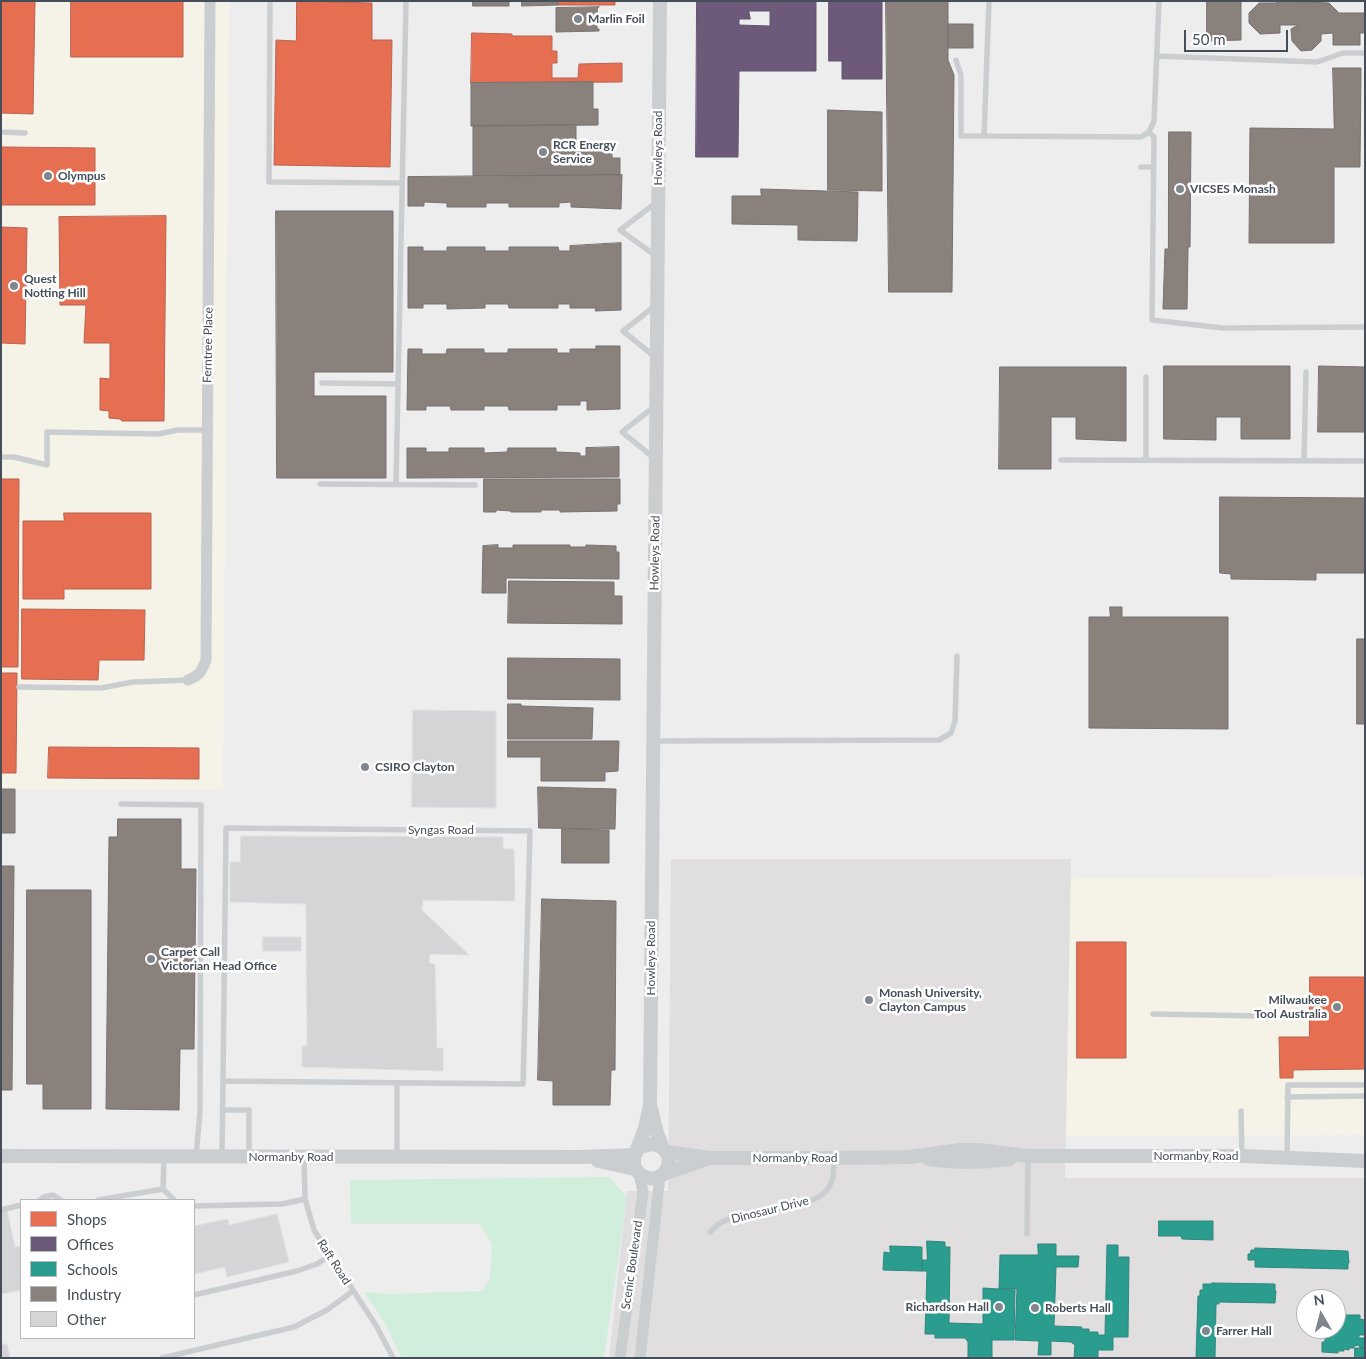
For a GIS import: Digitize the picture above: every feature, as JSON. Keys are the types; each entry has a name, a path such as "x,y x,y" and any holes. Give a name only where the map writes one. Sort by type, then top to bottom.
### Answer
{"street":[{"name":"Ferntree Place","path":"188,680 196,678 202,671 206,660 210,1"},
{"name":"Howleys Road","path":"636,1153 650,1105 660,1"},
{"name":"Howleys Road","path":"650,1105 664,1150"},
{"path":"652,1144 664,1150 669,1158 668,1167 661,1176 650,1178 637,1171 636,1153 646,1145 652,1144"},
{"name":"Normanby Road","path":"664,1150 710,1158 910,1156 958,1163 979,1163 1028,1156 1242,1156 1365,1160"},
{"name":"Normanby Road","path":"1,1156 580,1157 636,1153"},
{"name":"Normanby Road","path":"580,1157 637,1171"},
{"name":"Normanby Road","path":"661,1176 710,1158"},
{"name":"Scenic Boulevard","path":"620,1358 643,1192 637,1171"},
{"name":"Scenic Boulevard","path":"640,1358 661,1176"},
{"path":"626,1310 644,1312"}],"lane":[{"path":"270,1 269,182 402,182"},
{"path":"396,484 406,1"},
{"path":"984,136 989,1"},
{"path":"956,60 961,75 961,136 1141,137 1149,132 1154,121 1159,1"},
{"path":"1156,56 1317,62 1343,53 1365,53"},
{"path":"1,132 26,132"},
{"path":"1149,132 1154,137 1152,320 1223,328 1365,327"},
{"path":"1141,167 1154,167"},
{"path":"657,257 620,230 658,202"},
{"path":"656,358 623,331 657,304"},
{"path":"1304,461 1306,372"},
{"path":"1146,377 1146,460"},
{"path":"322,383 398,384"},
{"path":"655,459 622,432 656,405"},
{"path":"1,456 14,457 47,466 47,432 158,434 178,430 207,430"},
{"path":"1061,460 1365,461"},
{"path":"320,484 475,485"},
{"path":"653,741 939,740 951,733 956,721 957,656"},
{"path":"18,687 101,688 133,682 188,680"},
{"path":"121,804 201,805 200,1112 196,1157"},
{"name":"Syngas Road","path":"222,1156 226,828 530,831 523,1084 223,1081"},
{"path":"1152,1014 1260,1016"},
{"path":"397,1082 397,1157"},
{"path":"1287,1157 1288,1085 1365,1085"},
{"path":"1288,1097 1365,1096"},
{"path":"223,1110 249,1110 248,1157"},
{"path":"1241,1110 1242,1156"},
{"path":"1027,1234 1028,1156"},
{"path":"164,1157 163,1188 173,1199"},
{"name":"Raft Road","path":"304,1157 305,1199 314,1230 329,1256 377,1327 393,1358"},
{"name":"Dinosaur Drive","path":"710,1232 726,1220 806,1202 823,1194 834,1177 834,1158"},
{"path":"103,1199 163,1188"},
{"path":"41,1199 53,1195 59,1199"},
{"path":"195,1206 282,1204 305,1199"},
{"path":"1,1210 20,1205"},
{"path":"195,1295 297,1270 316,1264 329,1256"},
{"path":"162,1358 294,1327 327,1310 353,1291"}],"shaded area":[{"path":"1,1 229,1 223,789 1,789"},
{"name":"Monash University, Clayton Campus","path":"671,859 1071,859 1065,1178 1365,1178 1365,1358 609,1358 627,1191 668,1191"},
{"path":"1365,876 1365,1135 1066,1136 1071,879"}],"green space":[{"path":"609,1177 627,1197 604,1358 403,1358 400,1355 386,1325 364,1292 389,1294 483,1291 490,1277 492,1244 479,1224 351,1224 350,1180"}],"building: Shops":[{"path":"1,1 35,1 33,114 1,113"},
{"path":"71,1 183,1 183,57 71,57"},
{"path":"297,1 372,3 372,40 392,40 390,167 274,165 276,40 296,41"},
{"path":"558,1 615,1 615,5 558,5"},
{"path":"472,33 552,36 552,51 557,51 557,63 552,63 552,78 578,78 579,64 622,63 622,82 471,83"},
{"name":"Olympus","path":"1,147 95,148 95,205 1,205"},
{"path":"166,216 164,421 122,421 109,418 109,411 100,410 100,378 110,379 110,343 84,343 86,305 60,305 59,217"},
{"name":"Quest Notting Hill","path":"1,227 27,228 25,344 1,343"},
{"path":"1,479 19,479 18,667 1,667"},
{"path":"64,513 151,513 151,589 64,589 64,599 23,599 23,521 64,521"},
{"path":"22,609 145,610 144,660 99,660 98,680 22,679"},
{"path":"1,673 17,673 16,773 1,773"},
{"path":"49,747 199,748 199,779 48,778"},
{"path":"1077,942 1126,942 1126,1058 1077,1058"},
{"name":"Milwaukee Tool Australia","path":"1310,977 1365,977 1365,1069 1293,1070 1293,1078 1280,1078 1279,1037 1309,1037"}],"building: Offices":[{"path":"697,1 816,1 816,71 739,71 738,157 696,157","holes":["749,11 770,11 770,26 739,25 739,19 750,19"]},
{"path":"829,1 882,1 882,79 842,79 842,61 829,61"}],"building: Schools":[{"path":"1159,1221 1213,1221 1213,1240 1182,1239 1181,1236 1159,1236"},
{"name":"Richardson Hall","path":"927,1241 945,1242 945,1247 950,1247 949,1323 983,1324 983,1288 1015,1290 1014,1340 992,1340 992,1358 968,1358 968,1342 965,1338 935,1338 935,1334 925,1334 927,1271 922,1271 922,1260 927,1260"},
{"name":"Roberts Hall","path":"1038,1244 1056,1244 1056,1256 1079,1256 1078,1267 1056,1267 1054,1326 1082,1327 1081,1329 1089,1329 1089,1332 1098,1332 1098,1335 1105,1335 1107,1245 1118,1245 1118,1257 1129,1257 1128,1337 1113,1337 1113,1350 1098,1350 1098,1358 1074,1358 1075,1345 1071,1342 1051,1341 1051,1355 1038,1355 1039,1341 1015,1340 1017,1289 999,1289 1000,1255 1038,1255"},
{"path":"890,1246 922,1247 922,1271 883,1270 884,1252 890,1253"},
{"path":"1255,1248 1348,1251 1348,1269 1255,1267 1255,1260 1248,1260 1248,1254 1250,1254 1251,1250 1255,1250"},
{"name":"Farrer Hall","path":"1203,1284 1275,1284 1275,1303 1219,1302 1219,1304 1216,1304 1215,1358 1196,1358 1198,1296 1200,1296 1200,1290 1203,1290"},
{"path":"1346,1315 1360,1315 1360,1319 1365,1320 1365,1335 1359,1335 1359,1338 1365,1338 1365,1348 1360,1348 1359,1345 1349,1348 1349,1350 1338,1351 1338,1353 1322,1352 1322,1342 1325,1342 1325,1339 1346,1339"},
{"path":"1355,1348 1365,1348 1365,1358 1355,1358"}],"building: Industry":[{"path":"473,1 509,1 509,6 473,6"},
{"path":"522,1 558,1 558,5 522,6"},
{"path":"886,1 948,1 948,60 954,75 952,292 889,292"},
{"path":"1207,1 1241,1 1241,40 1207,41"},
{"path":"1278,1 1329,3 1339,13 1365,13 1365,33 1360,33 1360,45 1333,45 1333,33 1321,34 1321,41 1312,50 1301,51 1292,41 1291,29 1298,25 1280,25 1280,33 1260,34 1249,23 1249,13 1259,3 1276,3"},
{"name":"Marlin Foil","path":"599,7 597,9 599,21 597,21 597,29 599,31 556,32 556,8"},
{"path":"948,24 973,24 973,48 948,48"},
{"path":"1333,68 1361,68 1360,167 1334,167 1334,243 1249,243 1250,128 1334,129"},
{"path":"593,82 593,109 598,109 598,125 471,126 471,83"},
{"path":"828,110 882,112 882,191 828,190"},
{"name":"RCR Energy Service","path":"576,125 576,146 612,147 612,158 620,158 620,175 473,176 473,126"},
{"name":"VICSES Monash","path":"1169,132 1191,132 1190,247 1188,247 1187,309 1163,309 1165,249 1168,249"},
{"path":"622,175 621,209 571,207 571,202 559,203 559,207 509,207 509,203 486,203 486,207 447,207 447,203 424,202 424,206 408,206 408,177"},
{"path":"761,189 858,192 857,241 798,240 798,225 732,224 732,196 761,196"},
{"path":"276,211 393,211 393,372 314,372 314,396 386,396 386,478 277,478"},
{"path":"621,243 621,310 595,311 596,308 570,308 570,304 558,304 558,308 509,308 508,304 485,304 485,308 447,309 447,304 423,304 423,308 408,308 408,247 423,247 423,251 447,251 447,247 485,247 485,251 509,251 509,247 558,247 559,251 570,251 570,246"},
{"path":"596,346 620,346 620,409 587,410 587,401 580,401 580,405 557,405 557,410 509,410 508,406 484,406 484,410 451,410 450,406 426,406 426,410 407,410 408,349 422,349 422,354 446,354 447,349 484,349 484,353 508,353 508,349 557,349 557,353 570,353 570,349 596,349"},
{"path":"1164,366 1290,366 1290,439 1241,439 1241,417 1216,417 1216,440 1164,439"},
{"path":"1319,366 1365,367 1365,432 1318,432"},
{"path":"1000,367 1126,367 1126,441 1076,439 1076,417 1051,417 1051,469 999,469"},
{"path":"619,447 619,477 407,478 407,448 426,448 426,452 449,452 449,448 484,448 484,453 507,452 508,448 556,448 556,452 580,453 580,456 586,456 586,448"},
{"path":"484,479 620,479 620,504 617,504 617,511 560,512 560,510 541,510 541,512 511,512 496,510 496,512 484,512"},
{"path":"1220,497 1365,498 1365,573 1316,573 1316,580 1231,579 1231,574 1220,573"},
{"path":"498,545 498,548 513,548 513,545 616,546 616,552 619,552 619,579 506,578 506,593 482,593 483,546"},
{"path":"509,581 614,582 614,596 622,596 622,624 508,623"},
{"path":"1110,607 1122,607 1122,617 1228,617 1228,729 1089,728 1089,617 1110,617"},
{"path":"1357,639 1365,639 1365,724 1357,724"},
{"path":"508,658 620,659 620,700 508,699"},
{"path":"508,704 593,708 592,739 508,739"},
{"path":"508,741 619,741 618,771 605,772 605,781 541,781 541,757 508,757"},
{"path":"538,787 616,789 615,829 539,828"},
{"path":"1,789 15,789 15,833 1,833"},
{"name":"Carpet Call Victorian Head Office","path":"118,819 181,819 181,869 196,869 194,1049 180,1049 179,1110 106,1109 109,837 117,837"},
{"path":"562,829 609,830 609,863 562,863"},
{"path":"1,866 14,866 12,1090 1,1090"},
{"path":"27,890 91,890 91,1109 43,1109 43,1084 27,1084"},
{"path":"542,899 616,901 615,1070 611,1070 610,1105 553,1105 553,1081 538,1080"}],"building: Other":[{"path":"413,710 496,711 496,808 412,807"},
{"path":"241,836 503,837 503,849 514,849 515,901 423,900 422,910 469,955 430,954 429,963 435,964 437,1048 443,1048 443,1071 302,1067 302,1046 307,1046 306,904 230,902 230,862 240,862"},
{"path":"263,937 301,937 301,951 263,951"},
{"path":"7,1210 15,1247 20,1246 20,1290 1,1294 1,1211"},
{"path":"277,1214 289,1262 227,1277 225,1267 195,1274 195,1226 228,1219 229,1225"},
{"path":"7,1344 10,1358 1,1358 1,1345"}],"place":[{"name":"Marlin Foil","path":"578,19"},
{"name":"RCR Energy Service","path":"543,152"},
{"name":"Olympus","path":"48,176"},
{"name":"VICSES Monash","path":"1180,189"},
{"name":"Quest Notting Hill","path":"14,286"},
{"name":"CSIRO Clayton","path":"365,767"},
{"name":"Carpet Call Victorian Head Office","path":"151,959"},
{"name":"Monash University, Clayton Campus","path":"869,1000"},
{"name":"Milwaukee Tool Australia","path":"1337,1007"},
{"name":"Richardson Hall","path":"999,1307"},
{"name":"Roberts Hall","path":"1035,1308"},
{"name":"Farrer Hall","path":"1206,1331"}]}
